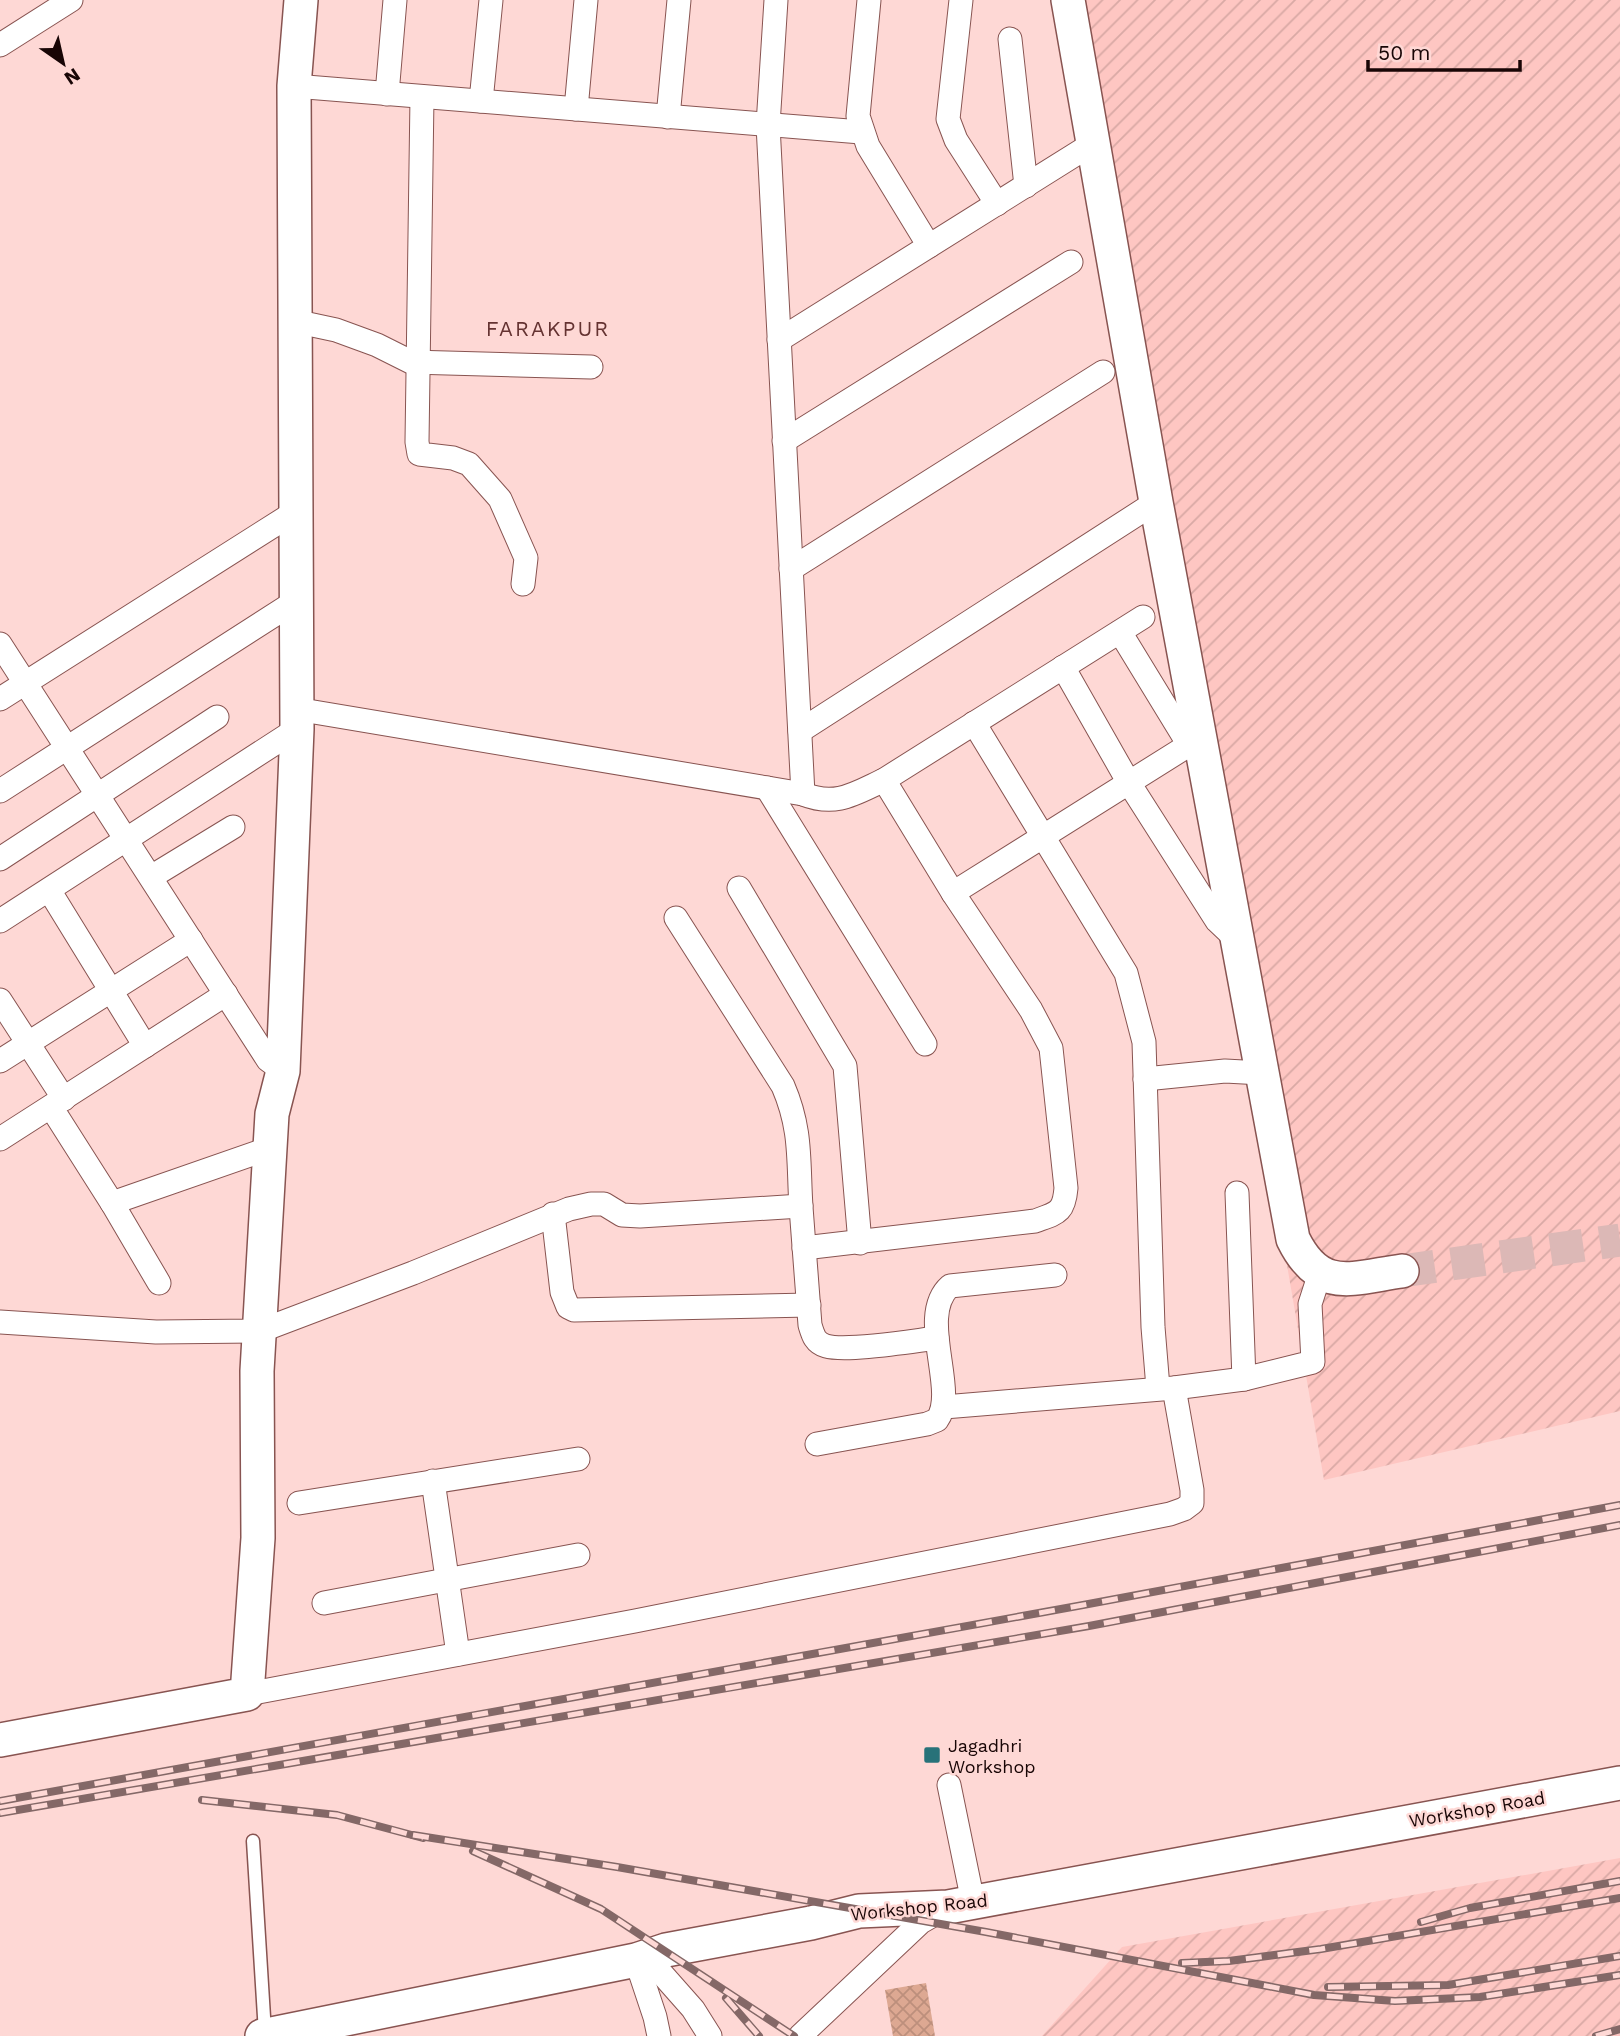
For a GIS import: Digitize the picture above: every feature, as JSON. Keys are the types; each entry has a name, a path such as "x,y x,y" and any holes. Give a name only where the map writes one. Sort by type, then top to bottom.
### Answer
{"street":[{"path":"0,45 71,0"},
{"path":"247,1694 258,1538 257,1371 272,1114 283,1071 297,719 294,86 301,0"},
{"path":"387,93 395,0"},
{"path":"481,101 491,0"},
{"path":"576,109 586,0"},
{"path":"668,117 680,0"},
{"path":"776,0 768,125 803,794"},
{"path":"869,0 858,117 861,132 929,246"},
{"path":"961,0 948,119 956,140 997,204"},
{"path":"1068,0 1156,502 1194,741 1237,940 1293,1239 1301,1255 1329,1278 1343,1279 1402,1270"},
{"path":"1010,39 1026,186"},
{"path":"294,86 861,132"},
{"path":"422,96 419,453 453,458 469,464 500,499 526,558 523,584"},
{"path":"779,340 1092,144"},
{"path":"784,441 1071,261"},
{"path":"295,321 336,330 377,345 411,362 591,367"},
{"path":"791,569 1103,372"},
{"path":"800,731 1156,502"},
{"path":"0,699 295,512"},
{"path":"0,791 296,601"},
{"path":"0,921 127,839 297,719 767,788 830,801 849,797 884,780 1143,617"},
{"path":"1120,632 1194,741"},
{"path":"0,644 268,1060 283,1071"},
{"path":"1063,667 1129,783 1217,921 1237,940"},
{"path":"0,859 217,718"},
{"path":"0,1740 662,1615 1177,1511 1192,1503 1192,1490 1153,1327 1144,1042 1126,973 974,723"},
{"path":"953,892 1194,741"},
{"path":"804,1248 1035,1221 1058,1213 1065,1203 1066,1188 1051,1048 1031,1010 953,892 884,780"},
{"path":"767,788 925,1044"},
{"path":"151,877 233,827"},
{"path":"739,888 845,1066 860,1243"},
{"path":"48,890 145,1046"},
{"path":"676,918 783,1086 794,1110 814,1338 824,1346 842,1347 937,1338"},
{"path":"0,1061 191,940"},
{"path":"0,1139 226,994"},
{"path":"0,1000 28,1043 57,1103 159,1283"},
{"path":"1144,1079 1225,1071 1262,1073"},
{"path":"112,1203 270,1148"},
{"path":"1237,1194 1244,1379"},
{"path":"0,1322 156,1332 260,1331 413,1273 553,1214 591,1204 604,1204 622,1215 640,1216 801,1206"},
{"path":"553,1214 562,1292 568,1307 574,1310 809,1305"},
{"path":"944,1406 1244,1379 1313,1362 1310,1304 1320,1273"},
{"path":"817,1444 937,1420 944,1406 937,1338 937,1304 940,1294 950,1286 1055,1275"},
{"path":"299,1503 578,1459"},
{"path":"433,1481 458,1654"},
{"path":"324,1603 578,1555"},
{"name":"Workshop Road","path":"264,2036 859,1911 961,1904 1620,1783"},
{"path":"800,2036 921,1922 961,1904 949,1786"},
{"path":"641,1958 659,2036"},
{"path":"641,1958 693,2009 710,2036"}],"lane":[{"path":"253,1841 264,2036"}],"shaded area":[{"path":"1053,0 1620,0 1620,1411 1324,1480 1225,905"},
{"path":"1620,1858 1620,2036 1042,2036 1122,1947"}],"building":[{"path":"926,1983 935,2036 893,2036 885,1990"}],"tunnel":[{"path":"1402,1271 1620,1240"}],"railway":[{"path":"0,1801 1620,1505"},
{"path":"0,1813 1089,1626 1620,1525"},
{"path":"202,1800 337,1815 423,1838"},
{"path":"413,1835 617,1867 986,1932 1314,1995 1395,2001 1480,1997 1620,1975"},
{"path":"473,1851 601,1909 794,2036"},
{"path":"1421,1922 1470,1908 1620,1881"},
{"path":"1182,1963 1229,1961 1321,1949 1620,1898"},
{"path":"1328,1987 1448,1985 1620,1956"},
{"path":"726,1998 759,2036"},
{"path":"1596,2036 1620,2029"}],"place":[{"name":"Jagadhri Workshop","path":"932,1755"}],"district":[{"name":"FARAKPUR","path":"548,328"}]}
